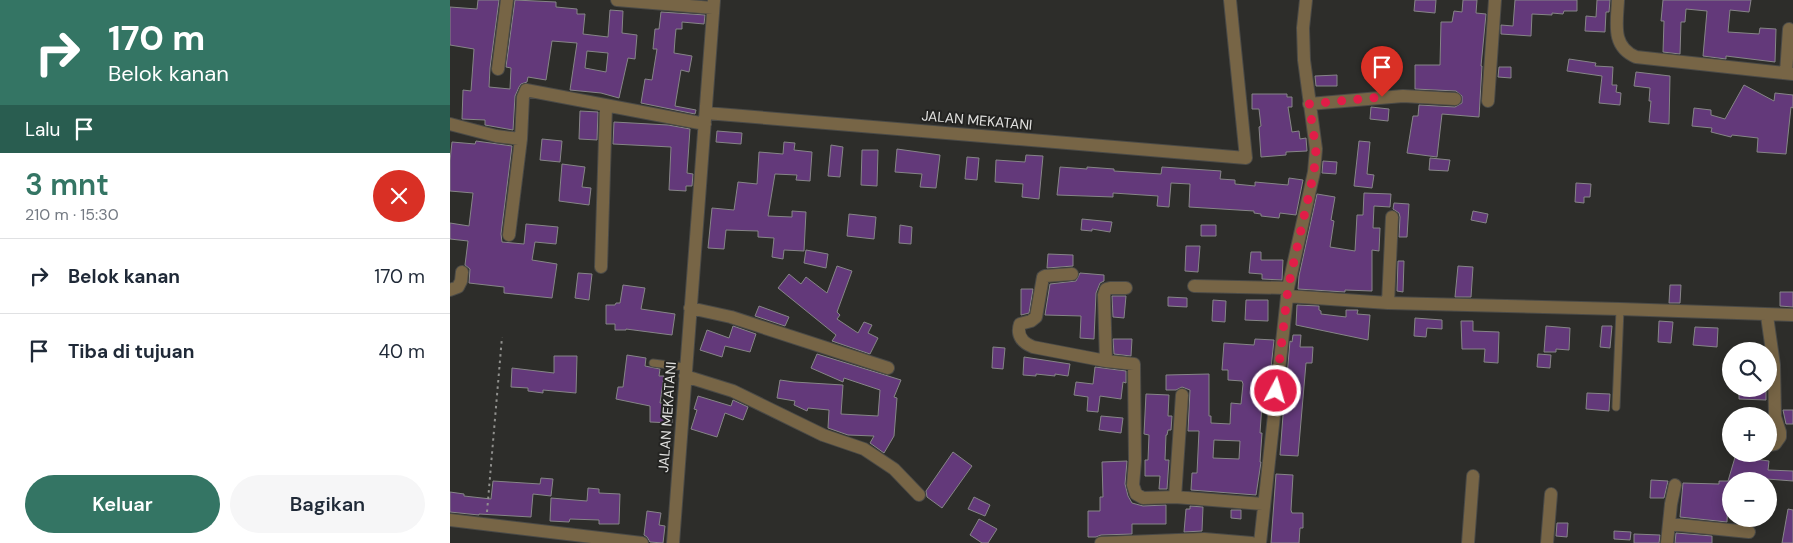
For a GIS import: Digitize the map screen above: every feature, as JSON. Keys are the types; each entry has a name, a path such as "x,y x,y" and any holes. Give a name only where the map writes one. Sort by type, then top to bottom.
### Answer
{"street":[{"path":"498,69 507,0"},
{"path":"617,0 713,4"},
{"name":"JALAN MEKATANI","path":"706,119 1246,158 1230,0"},
{"path":"1260,543 1287,292 1314,172 1316,149 1304,60 1303,28 1306,0"},
{"path":"1488,101 1495,0"},
{"path":"1618,0 1617,27 1620,46 1626,53 1636,57 1790,73 1790,29"},
{"name":"JALAN MEKATANI","path":"673,543 706,119 713,4"},
{"path":"509,235 526,90 606,106 706,119"},
{"path":"1309,104 1403,96 1455,99"},
{"path":"601,267 606,106"},
{"path":"450,124 496,136 521,139"},
{"path":"1388,303 1392,217"},
{"path":"450,290 458,287 462,272"},
{"path":"1072,274 1042,277 1036,317 1031,321 1020,324 1018,332 1025,344 1033,347 1106,361 1134,364 1134,490 1143,498 1175,497 1264,504"},
{"path":"1194,286 1287,292 1388,303 1793,316"},
{"path":"1106,361 1104,296 1106,289 1126,288"},
{"path":"690,308 731,316 888,368"},
{"path":"1767,316 1774,365 1775,407"},
{"path":"685,372 733,391 822,435 864,449 894,469 919,495"},
{"path":"1175,497 1182,395"},
{"path":"1777,423 1780,437 1777,441"},
{"path":"1468,543 1473,476"},
{"path":"1667,543 1675,485"},
{"path":"1547,543 1552,494"},
{"path":"450,520 559,538 642,543"},
{"path":"1669,524 1749,532"},
{"path":"1101,543 1204,539 1252,543"}],"lane":[{"path":"1616,406 1620,309"},
{"path":"653,363 685,372"}],"path":[{"path":"486,525 502,338"}],"building":[{"path":"478,0 499,0 489,87 510,89 511,68 506,67 515,0 556,2 556,7 577,9 577,14 585,14 583,34 608,37 610,10 623,11 622,33 637,35 635,59 628,58 619,98 601,93 570,90 577,43 552,41 546,80 528,77 527,82 521,84 515,96 513,130 485,125 485,120 462,119 463,90 471,91 474,49 450,45 450,7 477,9","holes":["587,51 608,53 606,72 585,68"]},
{"path":"1415,0 1436,0 1435,13 1414,11"},
{"path":"1463,0 1477,0 1476,13 1486,14 1479,117 1442,114 1437,157 1407,153 1413,116 1418,116 1419,105 1455,107 1462,103 1462,96 1456,91 1415,89 1415,65 1440,65 1441,22 1452,22 1454,11 1462,12"},
{"path":"1515,0 1577,0 1577,11 1564,11 1563,14 1552,13 1552,15 1532,14 1531,36 1501,34 1501,25 1513,26"},
{"path":"1597,0 1610,0 1609,12 1606,12 1605,32 1585,31 1586,16 1596,17"},
{"path":"1663,0 1751,0 1749,12 1730,10 1728,32 1759,34 1760,28 1776,29 1775,62 1726,56 1726,59 1703,56 1707,11 1686,9 1685,22 1681,22 1680,54 1663,52 1664,21 1661,21"},
{"path":"661,12 705,15 704,24 682,22 682,29 676,29 674,53 692,56 689,72 681,70 675,106 696,110 695,114 641,103 645,79 652,80 657,49 653,49 655,29 659,29"},
{"path":"1569,59 1596,63 1595,66 1613,67 1612,85 1617,85 1616,92 1621,93 1620,105 1599,103 1602,76 1567,71"},
{"path":"1499,67 1511,67 1511,78 1498,77"},
{"path":"1636,72 1670,76 1669,124 1649,122 1650,88 1634,86"},
{"path":"1337,75 1337,86 1316,86 1315,76"},
{"path":"1744,85 1774,101 1775,93 1793,95 1793,108 1791,107 1786,154 1757,152 1758,138 1732,135 1731,137 1711,132 1712,128 1692,126 1694,108 1711,110 1711,115 1725,119"},
{"path":"1252,94 1287,94 1287,97 1292,97 1292,107 1288,107 1292,132 1299,131 1300,139 1306,138 1307,151 1286,152 1286,155 1261,157 1259,109 1252,109"},
{"path":"1371,107 1389,109 1388,121 1370,119"},
{"path":"580,111 598,112 597,140 579,139"},
{"path":"614,122 668,125 690,129 687,173 693,174 692,186 686,186 686,191 669,190 671,147 613,144"},
{"path":"717,131 742,133 741,144 716,142"},
{"path":"542,139 562,141 560,162 540,160"},
{"path":"476,141 512,146 501,234 502,242 524,244 526,224 558,227 556,244 535,242 532,260 557,264 552,298 504,293 504,287 469,283 470,269 465,265 468,241 450,239 450,223 469,226 473,193 450,191 450,161 452,142 475,144"},
{"path":"1359,141 1370,142 1367,174 1374,175 1372,188 1354,186"},
{"path":"784,142 795,143 794,150 812,152 810,181 796,180 797,175 775,174 768,216 792,217 792,211 806,212 804,251 784,250 783,259 772,257 774,238 758,237 758,231 726,230 724,249 708,248 712,208 734,210 738,182 757,184 759,152 783,154"},
{"path":"831,145 843,147 840,177 828,176"},
{"path":"897,149 940,155 936,188 920,187 922,174 895,172"},
{"path":"862,150 878,150 877,186 861,185"},
{"path":"1026,155 1043,156 1039,199 1022,197 1023,184 995,182 996,160 1025,162"},
{"path":"967,157 979,158 977,180 965,179"},
{"path":"1430,158 1450,160 1448,171 1429,170"},
{"path":"1323,161 1337,162 1336,174 1322,173"},
{"path":"562,164 585,167 582,187 591,188 589,205 559,201"},
{"path":"1060,167 1087,169 1087,167 1161,174 1162,167 1221,171 1220,179 1235,180 1235,184 1255,186 1255,182 1288,185 1289,178 1303,180 1296,215 1280,213 1279,218 1261,216 1261,214 1254,213 1254,211 1189,207 1190,184 1171,183 1169,207 1157,206 1158,196 1113,193 1113,197 1057,195"},
{"path":"1576,183 1591,184 1590,197 1584,197 1584,203 1575,202"},
{"path":"1364,193 1391,194 1390,207 1374,206 1373,228 1380,228 1379,251 1372,250 1372,291 1345,290 1345,292 1298,289 1299,276 1317,194 1335,197 1331,220 1334,221 1330,247 1355,251 1357,215 1363,215"},
{"path":"1394,203 1409,204 1407,237 1399,237 1400,217 1399,213 1393,209"},
{"path":"1473,211 1488,214 1486,223 1471,220"},
{"path":"849,214 876,217 874,239 847,236"},
{"path":"1082,219 1112,222 1110,232 1092,229 1092,231 1081,230"},
{"path":"900,225 912,227 911,244 899,243"},
{"path":"1201,225 1216,225 1216,236 1201,236"},
{"path":"1186,246 1200,246 1198,272 1185,271"},
{"path":"806,250 828,254 826,268 804,263"},
{"path":"1251,252 1261,252 1261,260 1283,260 1282,280 1262,279 1262,274 1249,273"},
{"path":"1048,254 1073,255 1073,266 1047,268"},
{"path":"1398,261 1404,261 1403,292 1397,291"},
{"path":"837,266 852,271 837,312 840,315 837,319 858,333 864,322 872,325 868,333 878,338 870,354 832,341 836,335 778,288 789,274 801,284 806,277 827,293"},
{"path":"1458,266 1473,267 1471,297 1455,297"},
{"path":"578,273 592,274 589,300 575,298"},
{"path":"1080,273 1104,275 1104,281 1100,283 1096,293 1094,339 1080,338 1081,316 1045,315 1050,284 1076,281"},
{"path":"623,285 645,288 641,309 675,314 672,335 626,329 615,330 615,324 606,324 606,305 620,303"},
{"path":"1670,285 1681,285 1680,303 1669,303"},
{"path":"1021,289 1033,289 1029,313 1021,315"},
{"path":"1780,292 1793,292 1793,307 1780,306"},
{"path":"1112,296 1126,296 1124,318 1113,317"},
{"path":"1168,297 1187,298 1187,307 1168,306"},
{"path":"1213,300 1226,301 1225,322 1212,321"},
{"path":"1246,300 1268,300 1268,321 1245,320"},
{"path":"1297,305 1319,306 1321,314 1346,317 1346,310 1358,310 1357,314 1370,315 1368,340 1296,325"},
{"path":"759,306 789,317 785,326 755,316"},
{"path":"1415,318 1442,320 1442,329 1427,328 1426,337 1414,336"},
{"path":"1461,321 1473,321 1473,331 1499,332 1498,363 1484,362 1485,349 1462,349"},
{"path":"1659,321 1673,322 1671,343 1658,342"},
{"path":"733,326 756,334 750,352 725,346 722,357 700,350 707,330 729,338"},
{"path":"1546,326 1570,328 1569,350 1556,349 1556,352 1544,352"},
{"path":"1602,326 1612,326 1610,348 1600,347"},
{"path":"1695,327 1718,328 1717,347 1693,345"},
{"path":"1293,335 1301,335 1300,347 1313,347 1312,363 1306,363 1298,456 1280,455 1284,402 1288,402 1290,376 1287,376 1290,341 1292,342"},
{"path":"1113,339 1132,339 1131,356 1114,354"},
{"path":"1255,339 1274,340 1267,405 1262,404 1261,462 1256,495 1191,490 1192,473 1197,473 1199,431 1188,431 1190,390 1182,387 1176,390 1166,390 1166,375 1209,374 1209,416 1211,416 1211,423 1230,424 1231,403 1241,404 1243,384 1242,381 1228,380 1228,370 1222,370 1224,343 1254,345","holes":["1214,440 1240,441 1239,459 1213,458"]},
{"path":"993,347 1005,348 1003,369 992,368"},
{"path":"817,354 901,380 894,397 897,398 894,436 884,453 870,443 874,436 848,435 828,428 829,410 808,408 807,411 794,405 795,401 777,398 780,380 843,385 841,414 878,416 880,390 844,378 843,382 811,368"},
{"path":"1538,354 1551,355 1550,368 1537,367"},
{"path":"627,355 646,358 645,366 660,369 659,376 664,376 660,403 672,404 672,423 650,422 650,406 616,399 618,387 623,387"},
{"path":"554,356 577,356 576,393 543,390 543,393 528,391 528,388 511,387 512,368 554,373"},
{"path":"1024,357 1070,364 1068,376 1055,374 1055,376 1023,375"},
{"path":"1095,367 1126,371 1126,383 1123,382 1121,399 1100,396 1098,412 1087,411 1088,397 1074,395 1076,382 1093,384"},
{"path":"1587,393 1610,394 1609,411 1586,409"},
{"path":"1146,394 1169,395 1168,416 1172,416 1171,430 1168,430 1166,435 1165,460 1169,460 1167,489 1159,489 1160,476 1145,476 1145,460 1148,460 1149,435 1144,434"},
{"path":"698,396 731,406 733,400 748,407 743,420 725,413 717,437 691,429 697,410 694,409"},
{"path":"1739,397 1766,397 1766,400 1739,399"},
{"path":"1783,410 1793,410 1793,424 1786,424"},
{"path":"1101,416 1123,418 1121,433 1099,430"},
{"path":"953,452 972,466 942,508 927,497 926,491"},
{"path":"1127,461 1125,484 1132,503 1143,506 1166,505 1166,524 1132,524 1132,534 1088,537 1088,511 1100,511 1100,497 1103,497 1102,462"},
{"path":"1734,462 1769,462 1768,470 1793,471 1793,481 1777,480 1777,472 1731,472"},
{"path":"1276,474 1293,475 1291,510 1292,513 1303,513 1303,528 1300,528 1299,543 1271,543"},
{"path":"541,478 553,479 551,496 533,494 531,517 450,512 450,492 464,494 464,496 491,499 493,481 540,484"},
{"path":"1651,480 1668,481 1664,498 1650,498"},
{"path":"1719,481 1722,481 1722,521 1680,517 1683,483 1719,484"},
{"path":"588,488 599,489 599,493 620,494 619,524 599,524 599,520 570,519 569,522 550,521 551,498 587,501"},
{"path":"974,497 990,505 985,516 968,509"},
{"path":"1190,506 1203,507 1202,531 1184,532 1186,509 1190,509"},
{"path":"1788,509 1793,510 1793,543 1782,543"},
{"path":"1231,510 1241,510 1241,519 1231,518"},
{"path":"647,511 661,513 659,525 665,526 663,543 650,542 644,535"},
{"path":"979,519 997,529 988,543 982,543 970,535"},
{"path":"1557,523 1568,523 1567,537 1556,536"},
{"path":"1614,531 1631,532 1630,540 1614,539"},
{"path":"1676,533 1712,536 1712,543 1675,543"},
{"path":"1634,534 1660,535 1659,543 1634,543"}],"route":[{"path":"1276,391 1288,288 1314,172 1316,149 1309,104 1382,97"}]}
